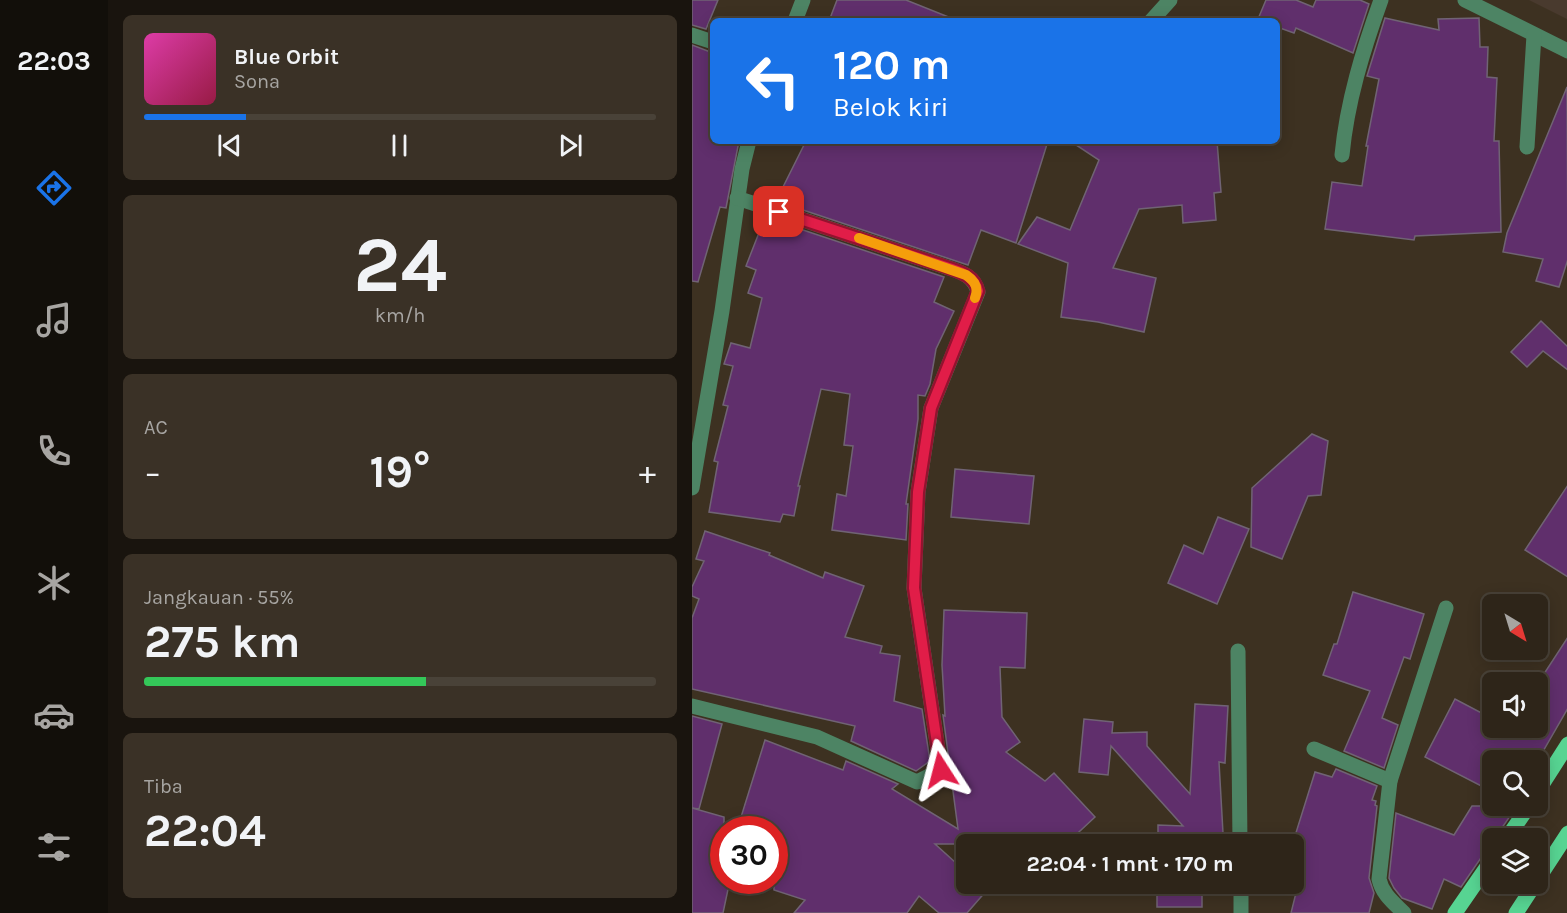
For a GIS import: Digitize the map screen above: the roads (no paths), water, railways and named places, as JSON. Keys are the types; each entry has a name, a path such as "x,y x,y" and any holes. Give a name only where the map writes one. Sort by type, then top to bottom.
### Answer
{"main road":[{"path":"1548,775 1568,744"},
{"path":"1548,864 1568,833"},
{"path":"1455,913 1482,874"},
{"path":"1516,913 1528,894"}],"street":[{"path":"796,18 803,0"},
{"path":"1154,18 1170,0"},
{"path":"1342,155 1347,118 1360,63 1381,0"},
{"path":"1464,0 1568,51"},
{"path":"692,35 710,41"},
{"path":"1527,147 1534,35"},
{"path":"692,488 722,311 737,198 748,144"},
{"path":"692,706 817,737 917,782 941,770 914,588 918,492 931,408 978,291 966,275 946,267 737,198"},
{"path":"1404,913 1388,898 1380,886 1379,879 1390,781 1446,608"},
{"path":"1238,651 1240,834"},
{"path":"1314,749 1390,781"},
{"path":"1241,894 1241,913"}]}
